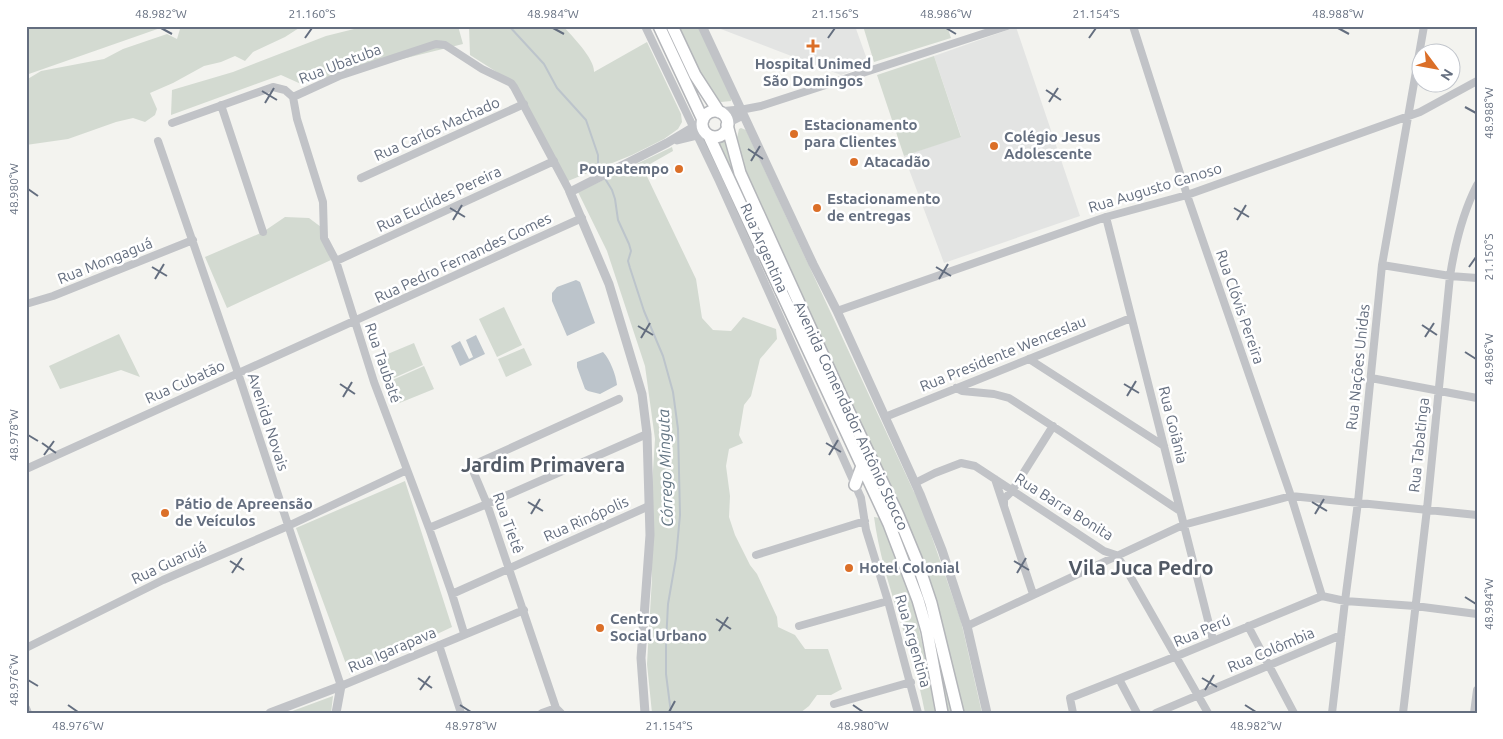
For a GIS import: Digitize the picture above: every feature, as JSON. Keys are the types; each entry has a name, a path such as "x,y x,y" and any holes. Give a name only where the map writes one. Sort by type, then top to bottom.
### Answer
{"main road":[{"name":"Avenida Comendador Antônio Stocco","path":"659,26 702,129 883,509 918,600 927,631 942,713"},
{"path":"672,26 695,75 719,112 725,116 727,124 725,132 719,136 702,129 708,113 719,112"},
{"name":"Avenida Comendador Antônio Stocco","path":"727,124 736,163 744,182 898,515 917,561 935,620 958,713"},
{"path":"855,485 862,466"}],"street":[{"name":"Rua Argentina","path":"645,26 702,129 861,498 864,521 918,713"},
{"path":"702,26 813,264 837,311 915,483 942,550 968,626 987,713"},
{"path":"727,124 742,113 761,106 1007,26"},
{"name":"Rua Clóvis Pereira","path":"1133,26 1187,195 1291,496 1322,596"},
{"name":"Rua Nações Unidas","path":"1332,713 1358,502 1382,265 1424,26"},
{"name":"Rua Ubatuba","path":"172,123 273,87 285,90 293,97 339,76 436,44 445,45 482,69 511,82 524,104"},
{"name":"Rua Augusto Canoso","path":"837,311 1106,216 1187,195 1420,112 1477,80"},
{"name":"Rua Taubaté","path":"293,97 297,119 323,202 324,238 336,261 374,382 429,528 464,634"},
{"path":"524,104 570,192 609,284 642,394 646,434 650,535 641,658 645,713"},
{"name":"Rua Carlos Machado","path":"361,178 524,104"},
{"path":"221,105 263,232"},
{"path":"719,112 742,113"},
{"path":"570,192 667,143 702,129"},
{"name":"Avenida Novais","path":"158,141 238,373 341,686 336,713"},
{"name":"Rua Euclides Pereira","path":"336,261 554,161"},
{"name":"Rua Tabatinga","path":"1403,713 1450,276 1456,239 1468,202 1477,185"},
{"name":"Rua Goiânia","path":"1106,216 1213,640"},
{"name":"Rua Pedro Fernandes Gomes","path":"355,322 582,218"},
{"name":"Rua Mongaguá","path":"26,304 54,296 193,240"},
{"path":"1382,265 1450,276 1477,278"},
{"name":"Rua Presidente Wenceslau","path":"885,417 1132,318"},
{"name":"Rua Cubatão","path":"26,469 355,322"},
{"path":"1029,359 1164,446"},
{"path":"1371,378 1477,398"},
{"path":"956,388 962,391 994,394 1009,398 1180,511"},
{"name":"Rua Tietê","path":"559,711 487,504 471,466 619,399"},
{"path":"1004,506 1004,499 1012,491 1053,426"},
{"path":"429,528 646,434"},
{"name":"Rua Barra Bonita","path":"915,483 961,463 975,466 1104,550 1116,555 1177,656 1208,713"},
{"name":"Rua Guarujá","path":"26,648 162,580 288,526 407,470"},
{"path":"994,478 1032,594"},
{"path":"968,626 1183,524 1291,496 1477,515"},
{"name":"Rua Rinópolis","path":"452,594 649,506"},
{"path":"756,555 864,521"},
{"path":"1322,596 1345,601 1415,606 1477,614"},
{"name":"Rua Perú","path":"1073,713 1070,698 1322,596"},
{"path":"799,626 888,601"},
{"name":"Rua Igarapava","path":"270,713 341,686 524,610"},
{"path":"1248,626 1294,713"},
{"name":"Rua Colômbia","path":"1156,713 1341,636"},
{"path":"439,645 461,713"},
{"path":"1119,679 1137,713"},
{"path":"834,704 910,682"},
{"path":"1474,713 1477,690"},
{"path":"26,708 28,713"},
{"path":"542,713 559,711"}],"shaded area":[{"path":"26,26 166,26 26,75"},
{"path":"187,26 307,26 299,28 285,37 253,52 245,61 235,56 204,66 150,93 157,109 155,115 145,122 133,118 68,139 26,145 26,80 41,71 104,59 123,49 167,34 177,39 180,29"},
{"path":"366,26 458,26 463,44 301,84 281,75 171,115 172,90 233,72 326,36"},
{"path":"469,26 563,26 587,54 594,72 647,42 681,114 682,122 678,129 664,139 632,155 568,181 514,83 470,55"},
{"path":"675,26 699,26 731,95 731,101 721,102 707,87"},
{"name":"Hospital Unimed São Domingos","path":"713,26 855,26 869,65 841,75"},
{"path":"863,26 947,26 951,38 874,62"},
{"name":"Colégio Jesus Adolescente","path":"1016,27 1080,216 944,263 904,156 961,136 934,56"},
{"path":"934,56 961,137 904,156 877,75"},
{"path":"741,128 746,130 914,492 917,494 961,621 982,713 963,713 942,631 848,400 744,171 737,138"},
{"path":"725,136 733,170 744,198 910,555 932,627 954,713 945,713 928,625 714,140"},
{"path":"672,147 673,151 643,168 696,279 702,318 713,330 731,331 743,317 776,329 777,339 760,359 751,396 744,405 739,435 743,443 729,449 726,466 730,496 729,517 735,535 750,565 757,574 777,617 778,627 795,635 805,649 828,649 842,689 831,695 817,695 809,706 800,713 652,713 647,664 652,578 650,517 655,439 645,366 607,251 578,192"},
{"path":"285,217 309,218 321,227 331,260 227,308 205,257 263,232"},
{"path":"576,280 580,282 595,323 567,336 552,301 552,293 557,287"},
{"path":"504,307 522,345 497,357 479,319"},
{"path":"119,334 140,377 121,370 60,389 49,366"},
{"path":"476,335 485,354 460,366 451,346 460,341 469,359 473,357 466,340"},
{"path":"414,343 423,365 387,381 378,358"},
{"path":"524,348 532,365 506,377 498,359"},
{"path":"603,352 612,367 617,385 600,394 585,389 577,362"},
{"path":"424,366 434,389 397,404 388,382"},
{"path":"405,481 452,627 350,675 296,528"},
{"path":"874,517 880,518 898,558 913,603 938,713 925,713 920,688 884,566"},
{"path":"333,696 331,713 287,713"}],"waterway":[{"name":"Córrego Minguta","path":"509,26 544,64 557,88 586,120 602,173"},
{"name":"Córrego Minguta","path":"604,177 612,190 618,220 629,244 631,251 628,261 644,311 663,356 673,392 678,429 680,515 676,558 668,604 666,643 666,674 671,713"}],"place":[{"name":"Hospital Unimed São Domingos","path":"813,46"},
{"name":"Estacionamento para Clientes","path":"794,134"},
{"name":"Colégio Jesus Adolescente","path":"994,146"},
{"name":"Atacadão","path":"854,162"},
{"name":"Poupatempo","path":"679,169"},
{"name":"Estacionamento de entregas","path":"817,208"},
{"name":"Pátio de Apreensão de Veículos","path":"165,513"},
{"name":"Hotel Colonial","path":"849,568"},
{"name":"Centro Social Urbano","path":"600,628"}],"district":[{"name":"Jardim Primavera","path":"543,465"},
{"name":"Vila Juca Pedro","path":"1141,568"}]}
